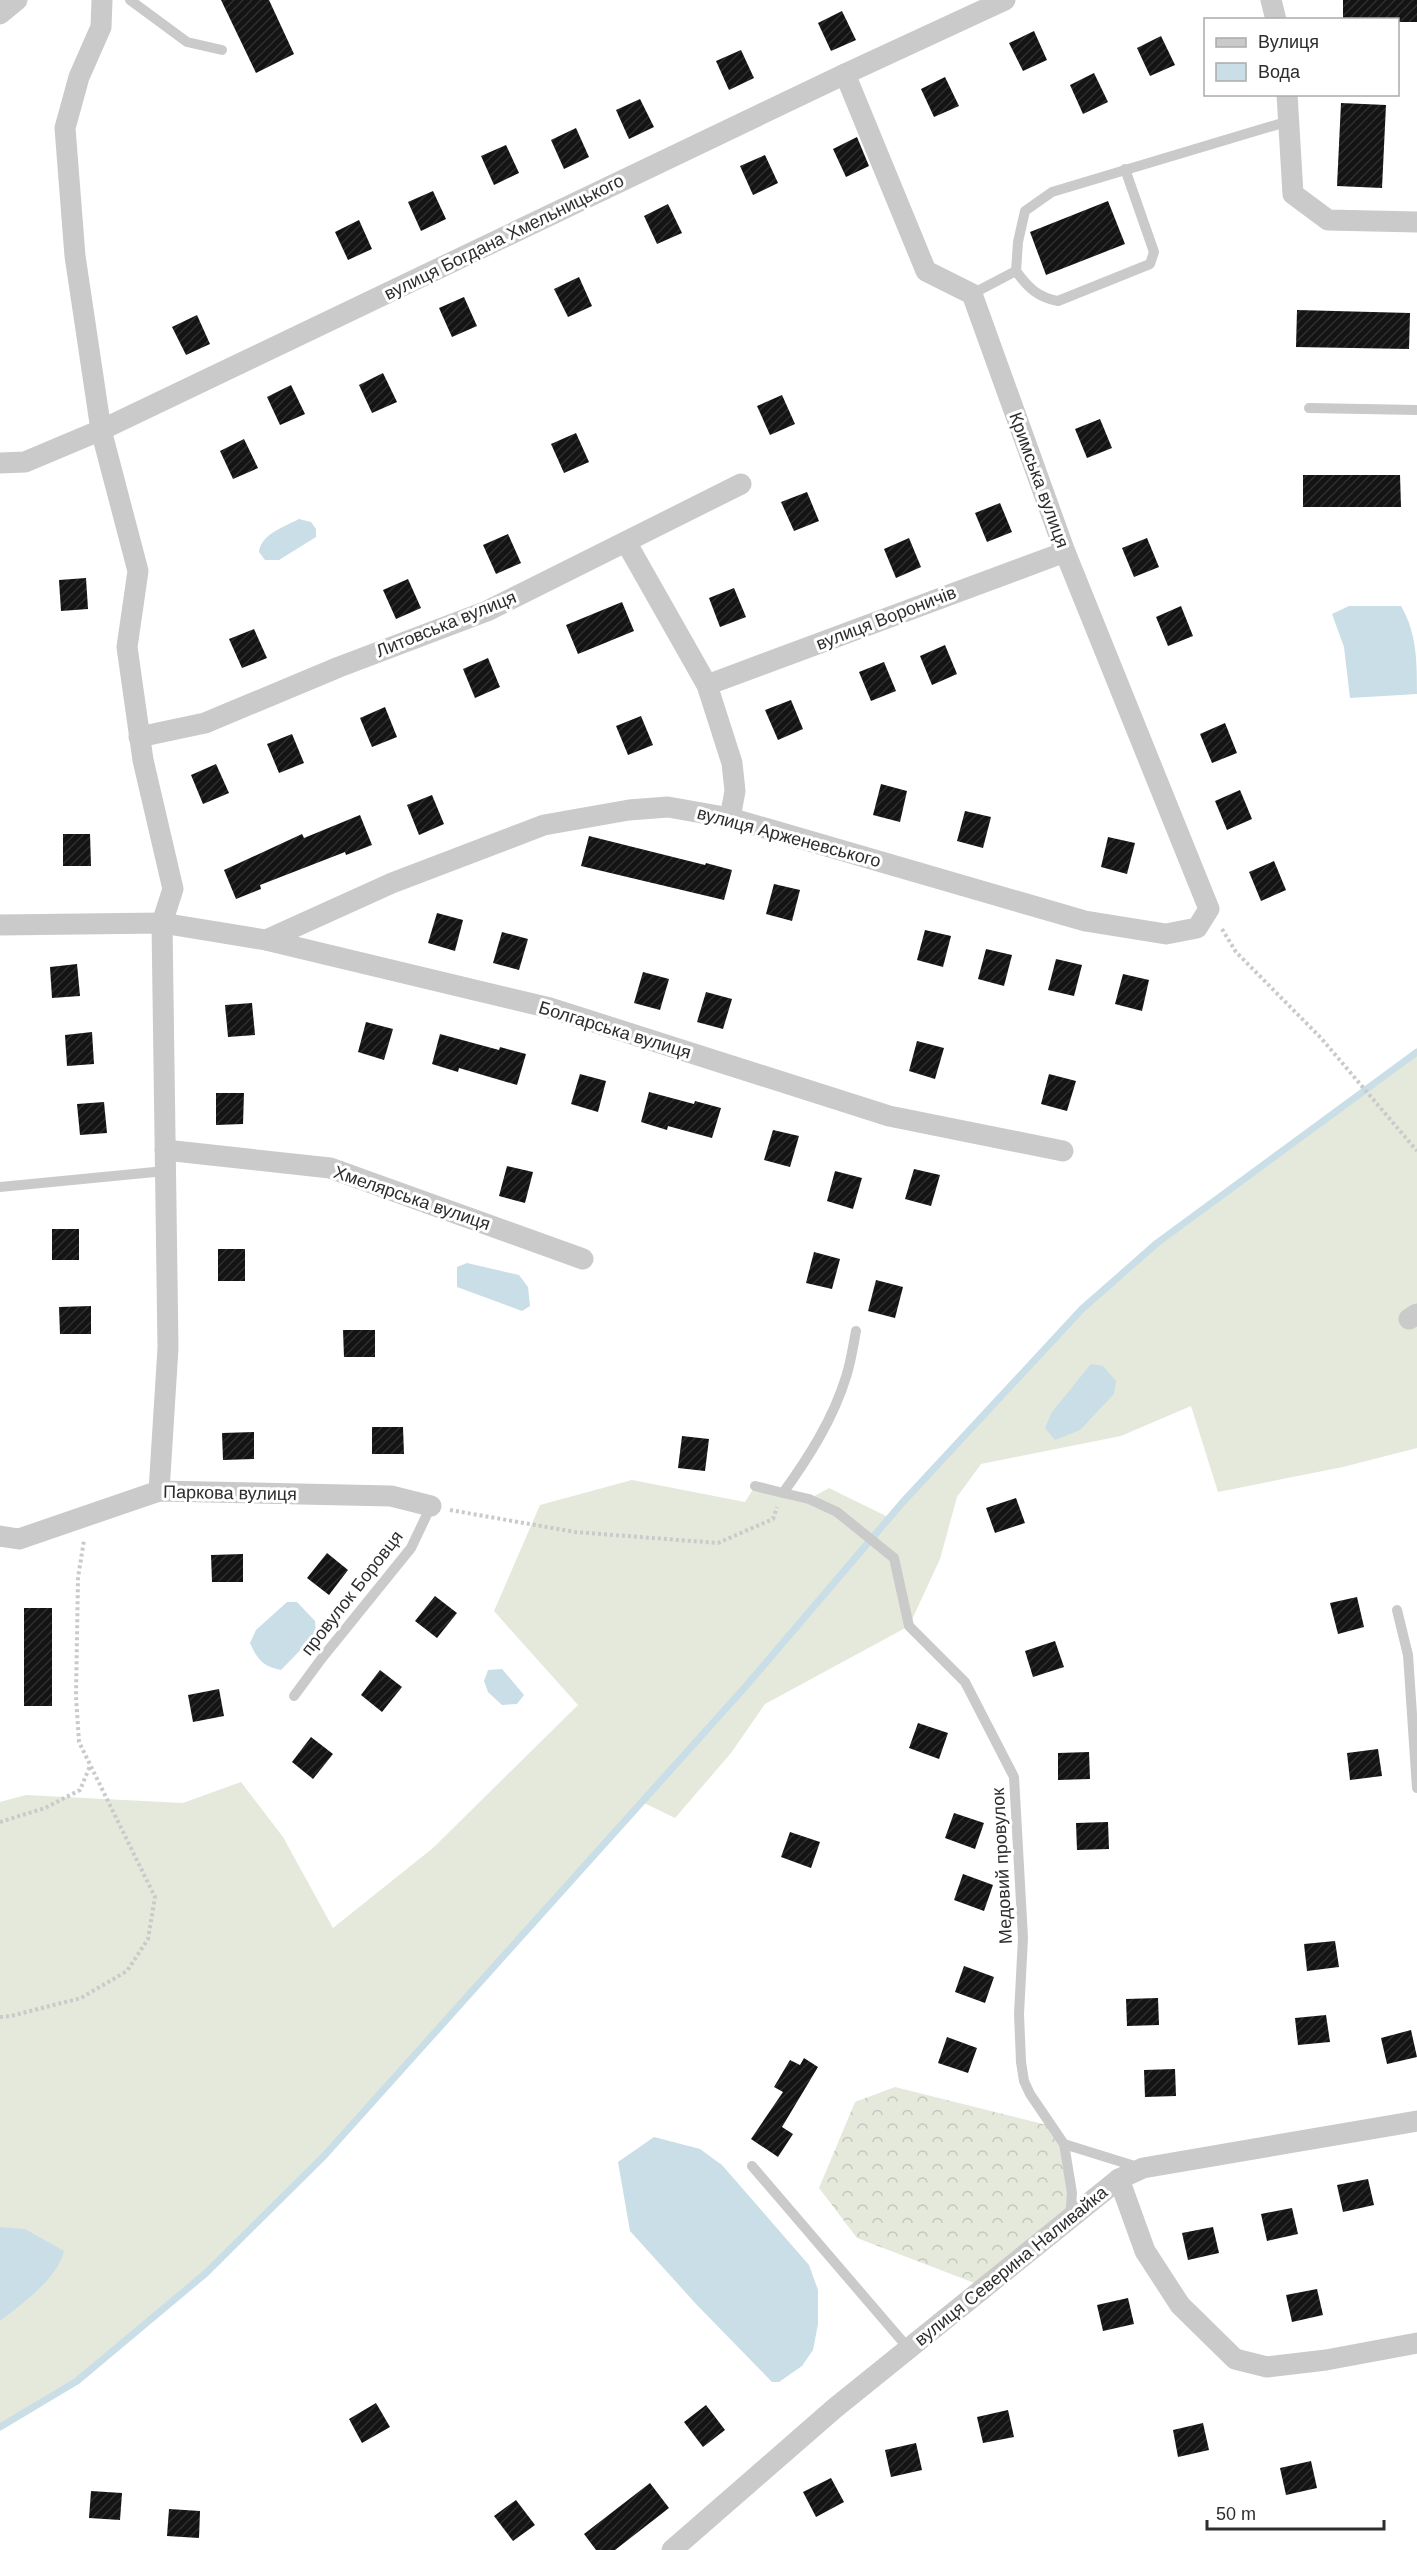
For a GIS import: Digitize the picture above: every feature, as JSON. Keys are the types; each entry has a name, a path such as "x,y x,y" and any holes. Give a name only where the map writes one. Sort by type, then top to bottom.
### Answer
{"street":[{"path":"0,14 17,0"},
{"path":"102,0 101,27 79,77 65,128 75,256 101,429 138,571 127,647 139,737 173,889 162,923 168,1348 159,1491"},
{"name":"вулиця Богдана Хмельницького","path":"0,464 25,462 101,429 1005,0"},
{"path":"1271,0 1276,18"},
{"path":"845,74 926,271 972,294"},
{"path":"1287,96 1293,194 1328,220 1417,222"},
{"name":"Кримська вулиця","path":"972,294 1065,552 1209,909"},
{"name":"Литовська вулиця","path":"139,737 206,723 339,667 487,611 741,484"},
{"path":"626,542 707,685 732,763 735,791 729,818"},
{"name":"вулиця Вороничів","path":"707,685 1065,552"},
{"name":"вулиця Арженевського","path":"266,940 392,883 544,825 629,810 669,807 729,818 1085,921 1166,934 1197,928 1209,909"},
{"name":"Болгарська вулиця","path":"0,925 162,923 266,940 550,1008 889,1116 1064,1151"},
{"name":"Хмелярська вулиця","path":"165,1150 330,1168 583,1259"},
{"name":"Паркова вулиця","path":"0,1536 19,1539 159,1491 391,1496 431,1506"},
{"name":"вулиця Северина Наливайка","path":"672,2550 826,2416 1119,2179 1143,2169 1417,2121"},
{"path":"1119,2179 1145,2251 1162,2278 1180,2305 1235,2360 1266,2367 1326,2360 1417,2343"}],"lane":[{"path":"130,0 187,42 222,50"},
{"path":"1125,170 1154,252 1150,264 1058,301 1044,298 1027,287 1016,271 1018,242 1024,211 1052,192 1125,170 1289,121"},
{"path":"972,294 1016,271"},
{"path":"1309,408 1417,410"},
{"path":"0,1186 165,1171"},
{"path":"783,1492 802,1467 827,1424 846,1377 856,1331"},
{"name":"Медовий провулок","path":"755,1486 809,1499 837,1512 894,1558 909,1626 965,1682 1014,1777 1023,1938 1019,2014 1020,2062 1024,2081 1030,2094 1064,2144 1072,2193 1070,2219"},
{"name":"провулок Боровця","path":"294,1696 411,1548 431,1506"},
{"path":"1397,1610 1408,1655 1417,1788"},
{"path":"1064,2144 1143,2169"},
{"path":"753,2166 909,2349"}],"path":[{"path":"1209,909 1236,952 1321,1038 1417,1151"},
{"path":"431,1506 576,1532 718,1543 773,1519 783,1492"},
{"path":"0,2017 81,1998 127,1971 148,1939 155,1897 79,1742 76,1697 78,1578 88,1515"},
{"path":"0,1822 45,1808 80,1790 90,1765"}],"green space":[{"path":"1417,1052 1417,1448 1343,1467 1218,1492 1191,1406 1121,1436 981,1464 957,1497 940,1559 909,1626 765,1704 731,1753 675,1818 642,1802 324,2156 206,2273 77,2381 0,2427 0,1802 26,1795 183,1803 241,1782 283,1837 333,1928 433,1848 578,1705 494,1611 540,1505 632,1480 745,1502 755,1486 809,1499 829,1488 890,1518 1082,1309 1157,1243"},
{"path":"895,2087 1051,2126 1064,2144 1070,2219 985,2287 857,2238 819,2188 855,2102"}],"water":[{"path":"299,519 311,522 316,529 316,537 279,560 265,560 259,552 264,540"},
{"path":"1349,606 1401,606 1413,638 1417,694 1350,698 1344,647 1332,614"},
{"path":"467,1263 519,1275 528,1287 530,1306 522,1311 457,1287 457,1267"},
{"path":"1091,1364 1103,1366 1116,1381 1114,1394 1080,1430 1055,1440 1045,1428 1052,1412"},
{"path":"287,1602 297,1602 315,1621 316,1634 281,1670 261,1661 250,1643 256,1630"},
{"path":"502,1669 524,1695 517,1704 502,1705 488,1692 484,1681 488,1670"},
{"path":"654,2137 700,2149 722,2165 809,2265 818,2290 818,2324 813,2350 802,2366 779,2382 772,2382 696,2304 630,2231 618,2162"},
{"path":"0,2227 25,2229 64,2251 55,2271 47,2281 0,2321"}],"building":[{"path":"221,0 269,0 294,54 256,73"},
{"path":"1343,0 1417,0 1417,22 1399,22 1399,18 1343,18"},
{"path":"842,11 856,40 831,51 818,23"},
{"path":"1034,31 1047,60 1023,71 1009,43"},
{"path":"1161,36 1175,65 1150,76 1137,48"},
{"path":"741,50 754,78 729,90 716,61"},
{"path":"1094,73 1108,102 1083,114 1070,85"},
{"path":"945,77 959,106 934,117 921,89"},
{"path":"640,99 654,127 629,139 616,110"},
{"path":"1341,103 1386,105 1382,188 1337,186"},
{"path":"576,128 589,157 564,169 551,140"},
{"path":"857,137 869,166 846,177 833,149"},
{"path":"506,145 519,173 494,185 481,156"},
{"path":"765,155 778,183 753,195 740,166"},
{"path":"433,191 446,219 421,231 408,202"},
{"path":"1108,201 1125,244 1046,275 1030,232"},
{"path":"668,204 682,233 657,244 644,216"},
{"path":"359,220 372,249 348,260 335,232"},
{"path":"579,277 592,306 568,317 554,289"},
{"path":"464,297 477,326 452,337 439,308"},
{"path":"1297,310 1410,313 1409,349 1296,347"},
{"path":"197,315 210,344 186,355 172,327"},
{"path":"383,373 397,402 372,413 359,385"},
{"path":"291,385 305,414 280,425 267,397"},
{"path":"782,395 795,424 770,435 757,406"},
{"path":"1100,419 1112,448 1087,458 1075,429"},
{"path":"576,433 589,462 564,473 551,444"},
{"path":"244,439 258,468 233,479 220,451"},
{"path":"1303,475 1400,475 1401,507 1303,507"},
{"path":"807,492 819,521 794,531 781,502"},
{"path":"1000,503 1012,532 987,542 975,513"},
{"path":"508,534 521,563 496,574 483,545"},
{"path":"909,538 921,567 896,578 884,549"},
{"path":"1147,538 1159,567 1134,577 1122,548"},
{"path":"86,578 88,609 61,611 59,580"},
{"path":"408,579 421,608 396,619 383,590"},
{"path":"734,588 746,617 720,627 709,598"},
{"path":"622,602 634,631 578,654 566,625"},
{"path":"1181,606 1193,636 1168,646 1156,617"},
{"path":"254,629 267,658 242,668 229,639"},
{"path":"945,645 957,674 932,685 920,656"},
{"path":"488,658 500,687 475,698 463,669"},
{"path":"884,662 896,691 871,701 859,672"},
{"path":"791,700 803,729 778,740 765,710"},
{"path":"385,707 397,737 372,747 360,718"},
{"path":"641,716 653,745 628,755 616,726"},
{"path":"1225,723 1237,753 1212,763 1200,734"},
{"path":"292,734 304,763 279,773 267,744"},
{"path":"216,764 229,793 203,804 191,775"},
{"path":"881,784 907,791 900,822 873,815"},
{"path":"1240,790 1252,819 1227,830 1215,801"},
{"path":"432,795 444,824 419,835 407,805"},
{"path":"965,811 991,817 983,848 957,841"},
{"path":"360,815 372,845 346,855 345,852 260,885 261,889 236,899 224,870 302,834 304,838"},
{"path":"63,834 90,834 91,866 63,866"},
{"path":"589,836 732,870 724,900 581,866"},
{"path":"1108,837 1135,843 1127,874 1101,867"},
{"path":"1274,861 1286,890 1261,901 1249,872"},
{"path":"774,884 800,890 792,921 766,914"},
{"path":"437,913 463,920 455,951 428,943"},
{"path":"925,930 951,936 943,967 917,960"},
{"path":"502,932 528,939 519,970 493,963"},
{"path":"986,949 1012,955 1004,986 978,979"},
{"path":"1056,959 1082,965 1074,996 1048,990"},
{"path":"77,964 80,996 52,998 50,967"},
{"path":"643,972 669,979 660,1010 634,1003"},
{"path":"1123,974 1149,980 1142,1011 1115,1004"},
{"path":"706,992 732,999 723,1029 697,1022"},
{"path":"252,1003 255,1035 228,1037 225,1005"},
{"path":"366,1022 393,1029 384,1060 358,1052"},
{"path":"92,1032 94,1064 67,1066 65,1035"},
{"path":"440,1034 499,1050 500,1047 526,1054 517,1085 459,1068 458,1072 432,1064"},
{"path":"917,1041 944,1048 935,1079 909,1071"},
{"path":"580,1074 606,1081 598,1112 571,1104"},
{"path":"1049,1074 1076,1081 1067,1111 1041,1104"},
{"path":"649,1092 694,1104 695,1101 721,1108 712,1138 668,1126 667,1130 641,1122"},
{"path":"216,1093 244,1093 243,1124 216,1125"},
{"path":"104,1102 107,1133 80,1135 77,1104"},
{"path":"773,1130 799,1136 790,1167 764,1160"},
{"path":"507,1166 533,1172 525,1203 499,1196"},
{"path":"914,1169 940,1175 931,1206 905,1199"},
{"path":"835,1171 862,1178 853,1209 827,1201"},
{"path":"52,1229 79,1229 79,1260 52,1260"},
{"path":"218,1249 245,1249 245,1281 218,1281"},
{"path":"814,1252 840,1259 832,1289 806,1283"},
{"path":"876,1280 903,1287 895,1318 868,1311"},
{"path":"91,1306 91,1334 60,1334 59,1307"},
{"path":"343,1330 375,1330 375,1357 344,1357"},
{"path":"372,1427 403,1427 404,1454 372,1454"},
{"path":"254,1432 254,1459 223,1460 222,1433"},
{"path":"682,1436 709,1439 705,1471 678,1468"},
{"path":"1016,1498 1025,1523 995,1533 986,1508"},
{"path":"327,1553 348,1570 329,1595 307,1578"},
{"path":"243,1554 243,1582 212,1582 211,1555"},
{"path":"435,1596 457,1613 437,1638 415,1621"},
{"path":"1357,1597 1364,1627 1338,1634 1330,1603"},
{"path":"24,1608 52,1608 52,1706 24,1706"},
{"path":"1055,1641 1064,1667 1033,1677 1025,1651"},
{"path":"380,1670 402,1687 382,1712 361,1695"},
{"path":"219,1689 224,1716 193,1722 188,1695"},
{"path":"918,1723 948,1733 939,1759 909,1748"},
{"path":"311,1737 333,1754 313,1779 292,1762"},
{"path":"1378,1749 1382,1776 1350,1780 1347,1753"},
{"path":"1089,1752 1090,1779 1058,1780 1058,1753"},
{"path":"954,1813 984,1823 975,1849 945,1838"},
{"path":"1108,1822 1109,1849 1077,1850 1076,1823"},
{"path":"790,1832 820,1842 811,1868 781,1857"},
{"path":"963,1874 993,1885 984,1911 954,1900"},
{"path":"1335,1941 1339,1967 1307,1971 1304,1944"},
{"path":"964,1966 994,1977 985,2003 955,1992"},
{"path":"1158,1998 1159,2025 1127,2026 1126,1999"},
{"path":"1326,2015 1330,2042 1298,2045 1295,2018"},
{"path":"1411,2030 1417,2057 1387,2064 1381,2038"},
{"path":"947,2037 977,2048 968,2073 938,2063"},
{"path":"804,2058 818,2067 782,2127 793,2134 778,2157 751,2139 783,2092 774,2087 790,2060 800,2065"},
{"path":"1175,2069 1176,2096 1145,2097 1144,2070"},
{"path":"1368,2179 1374,2205 1343,2212 1337,2185"},
{"path":"1292,2208 1298,2234 1267,2241 1261,2214"},
{"path":"1213,2227 1219,2253 1188,2260 1182,2233"},
{"path":"1317,2289 1323,2315 1292,2322 1286,2295"},
{"path":"1128,2298 1134,2324 1103,2331 1097,2305"},
{"path":"376,2403 390,2427 362,2443 349,2419"},
{"path":"706,2405 725,2430 703,2447 684,2422"},
{"path":"1008,2410 1014,2437 983,2443 977,2417"},
{"path":"1203,2423 1209,2450 1178,2457 1173,2430"},
{"path":"916,2443 922,2470 891,2477 885,2450"},
{"path":"1311,2461 1317,2488 1286,2495 1280,2468"},
{"path":"831,2478 844,2502 816,2517 803,2492"},
{"path":"650,2483 669,2508 615,2550 596,2550 584,2534"},
{"path":"91,2491 122,2493 120,2520 89,2518"},
{"path":"516,2500 535,2525 513,2541 494,2516"},
{"path":"169,2509 200,2511 199,2538 167,2536"}],"waterway":[{"path":"0,2427 77,2381 206,2273 324,2156 746,1686 902,1503 1082,1309 1157,1243 1417,1052"}]}
